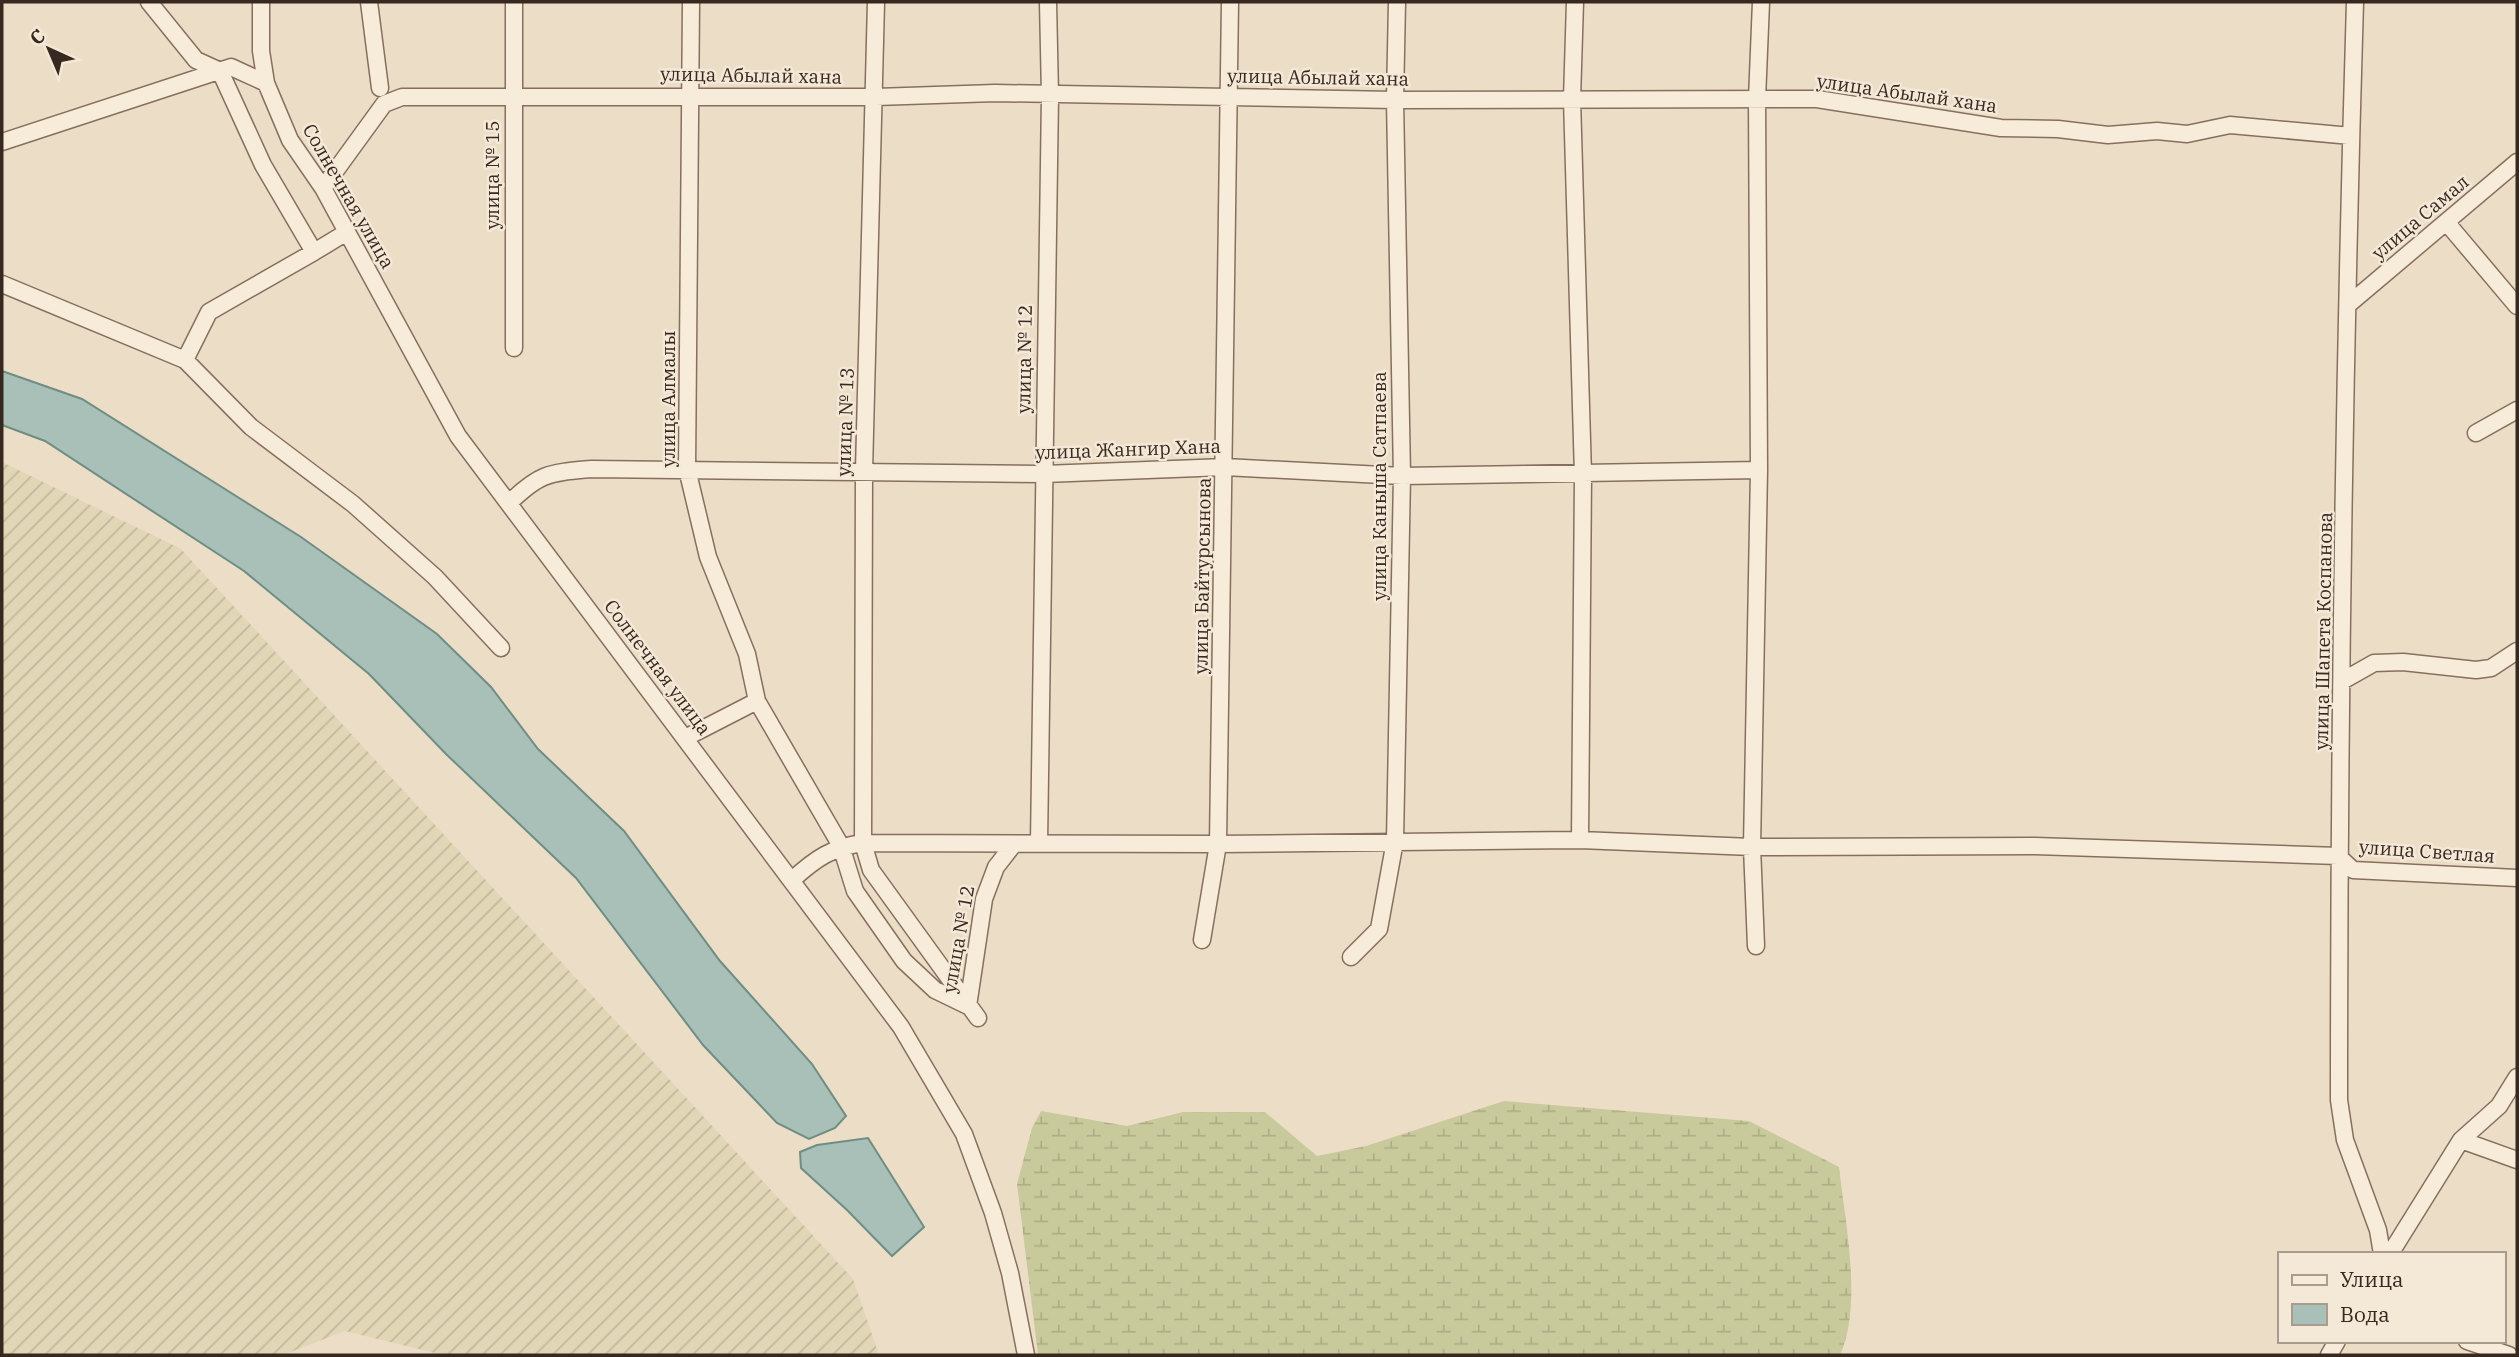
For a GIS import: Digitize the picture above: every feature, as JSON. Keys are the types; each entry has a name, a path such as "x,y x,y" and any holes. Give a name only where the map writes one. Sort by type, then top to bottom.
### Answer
{"street":[{"path":"149,2 196,60 220,71 263,165 314,252"},
{"name":"Солнечная улица","path":"261,2 261,51 266,83 290,140 323,188 458,436 901,1027 964,1134 993,1213 1010,1273 1026,1355"},
{"path":"369,2 380,88"},
{"name":"улица № 15","path":"514,2 514,348"},
{"name":"улица Алмалы","path":"691,2 687,469 708,557 747,654 757,701 841,846 855,891 904,961 934,989 973,1012"},
{"name":"улица № 13","path":"863,843 864,471 876,97 876,2"},
{"name":"улица № 12","path":"1040,843 1048,2"},
{"name":"улица Байтурсынова","path":"1202,940 1218,844 1230,2"},
{"name":"улица Каныша Сатпаева","path":"1351,957 1379,929 1395,841 1402,476 1395,100 1397,2"},
{"path":"1575,2 1573,99 1583,475 1580,839"},
{"path":"1756,946 1752,847 1759,470 1757,99 1761,2"},
{"name":"улица Шапета Коспанова","path":"2355,2 2344,680 2338,856 2339,1100 2345,1140 2378,1230 2382,1252"},
{"path":"2,142 231,67 266,83"},
{"name":"улица Абылай хана","path":"323,188 384,104 402,97 876,97 995,93 1395,100 1818,99 2001,128 2058,129 2108,135 2157,131 2187,134 2231,125 2351,136"},
{"name":"улица Самал","path":"2349,304 2517,162"},
{"path":"2447,223 2517,306"},
{"path":"185,360 209,312 347,232"},
{"path":"2,284 185,360 251,427 353,504 435,577 501,648"},
{"path":"2476,433 2517,410"},
{"name":"улица Жангир Хана","path":"509,503 534,480 552,472 687,469 1044,474 1225,467 1402,476 1759,470"},
{"path":"2344,680 2374,663 2403,662 2476,670 2491,668 2517,651"},
{"path":"685,738 757,701"},
{"path":"792,880 819,856 841,846 863,843 1218,844 1580,839 1752,847 2035,846 2338,856"},
{"path":"863,843 871,870 973,1012"},
{"name":"улица № 12","path":"973,1012 984,899 996,867 1014,844"},
{"name":"улица Светлая","path":"2338,856 2353,870 2517,878"},
{"path":"2391,1252 2461,1140 2499,1106 2517,1077"},
{"path":"2461,1140 2517,1160"},
{"path":"2473,1343 2509,1355"}],"shaded area":[{"path":"2,462 181,549 853,1279 879,1355 443,1355 345,1331 283,1355 2,1355"}],"green space":[{"path":"1504,1101 1749,1121 1839,1167 1851,1288 1847,1335 1840,1355 1038,1355 1017,1184 1032,1128 1041,1111 1127,1126 1183,1112 1265,1112 1317,1156 1366,1146"}],"water":[{"path":"2,371 82,399 301,537 437,634 491,687 538,749 624,831 720,961 812,1064 846,1116 835,1128 809,1139 777,1123 703,1045 576,878 446,754 369,674 244,571 45,441 2,425"},
{"path":"868,1138 924,1227 892,1256 801,1168 800,1152 817,1145"}]}
